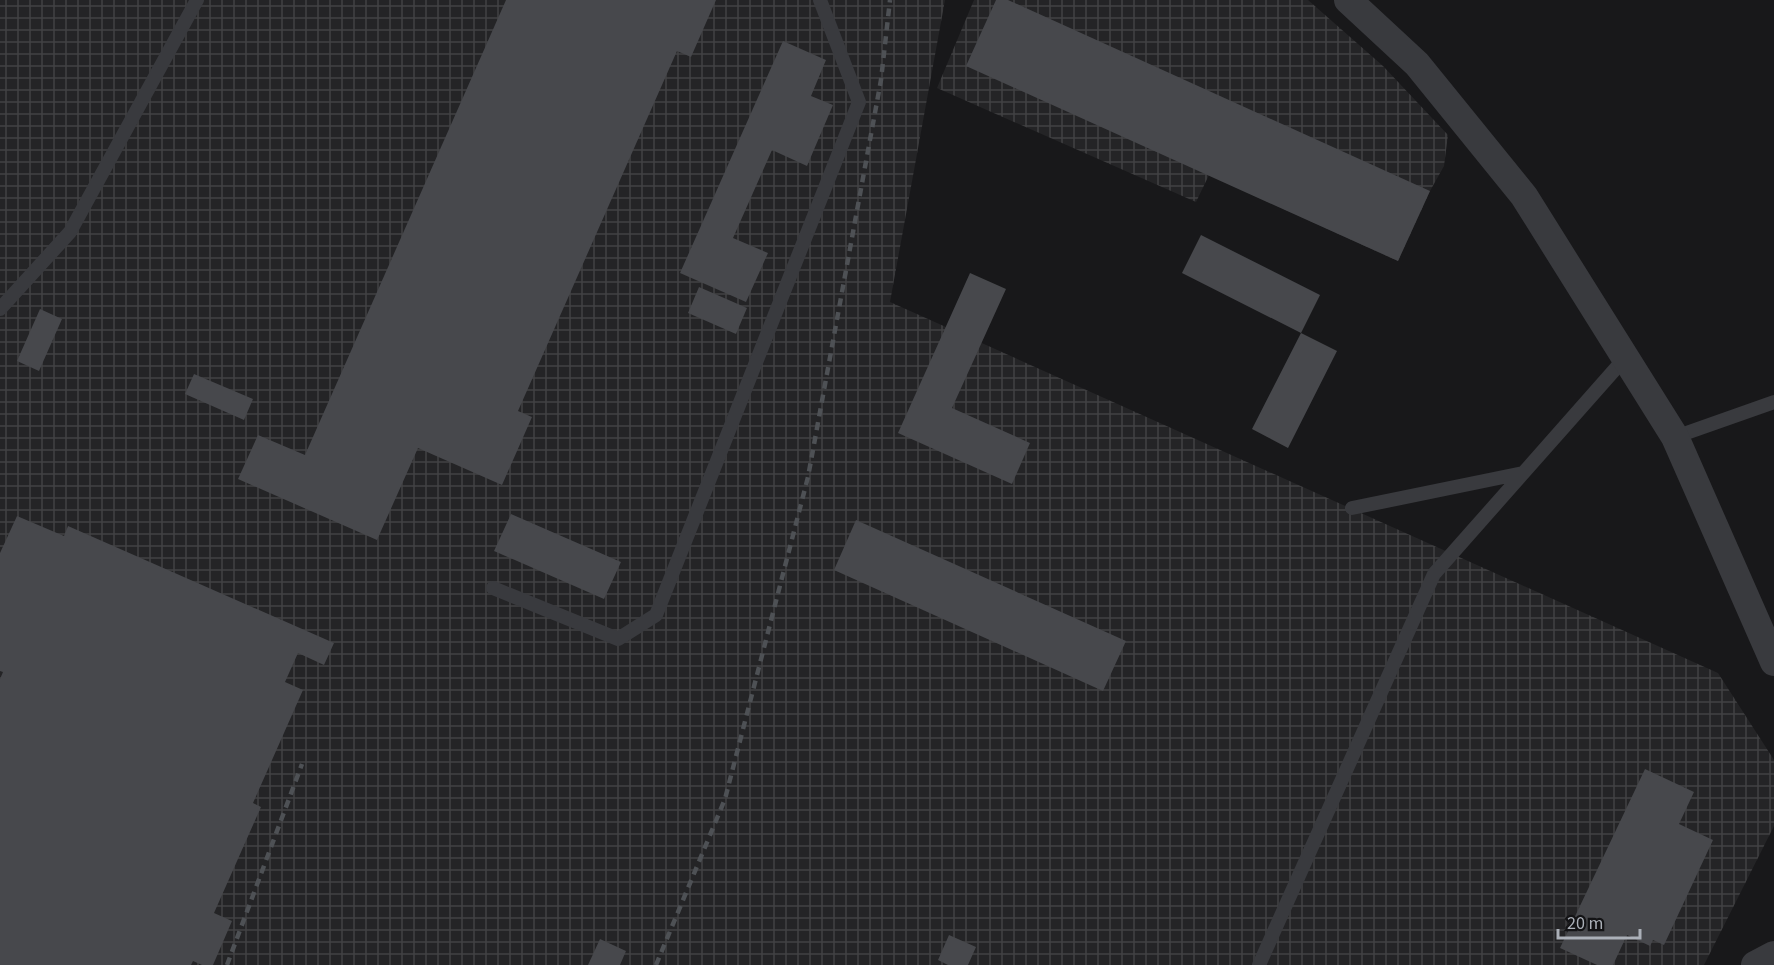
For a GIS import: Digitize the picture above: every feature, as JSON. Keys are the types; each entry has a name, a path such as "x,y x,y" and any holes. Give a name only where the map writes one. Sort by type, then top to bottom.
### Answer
{"street":[{"path":"1348,0 1417,64 1524,196 1675,437 1774,662"},
{"path":"1755,965 1774,955"}],"lane":[{"path":"0,309 69,232 197,0"},
{"path":"493,588 618,639 656,615 859,102 820,0"},
{"path":"1259,965 1434,574 1625,358"},
{"path":"1675,437 1774,402"},
{"path":"1352,508 1523,473"}],"shaded area":[{"path":"0,0 945,0 890,302 1718,673 1774,760 1774,826 1704,965 0,965"},
{"path":"974,0 1308,0 1383,66 1448,135 1444,166 1398,261 1209,175 1196,202 937,88"}],"building":[{"path":"506,0 716,0 691,57 677,51 518,411 532,417 502,485 418,448 377,540 238,479 258,435 305,455"},
{"path":"996,0 1008,0 1430,191 1398,261 966,66"},
{"path":"783,41 826,60 811,96 833,105 807,166 772,150 733,238 768,253 746,302 680,273"},
{"path":"1201,235 1320,295 1301,333 1182,273"},
{"path":"970,273 1006,289 952,408 1030,443 1012,484 898,433"},
{"path":"699,287 747,308 736,334 688,313"},
{"path":"40,309 62,319 39,371 17,361"},
{"path":"1301,333 1337,351 1288,448 1252,429"},
{"path":"194,374 253,399 244,420 185,394"},
{"path":"511,514 621,562 604,599 494,551"},
{"path":"17,516 64,536 68,526 334,643 324,665 298,653 285,682 303,690 253,803 261,807 214,913 232,921 213,965 202,965 193,961 191,965 0,965 0,679 3,672 0,671 0,553"},
{"path":"856,520 1126,641 1103,691 834,570"},
{"path":"1645,769 1694,792 1679,824 1713,840 1664,945 1653,940 1650,946 1627,935 1613,965 1597,965 1560,948"},
{"path":"949,935 976,947 968,965 948,965 938,960"},
{"path":"600,939 626,951 620,965 588,965"}],"railway":[{"path":"656,965 725,799 808,477 881,80 890,0"},
{"path":"227,965 302,764"}]}
